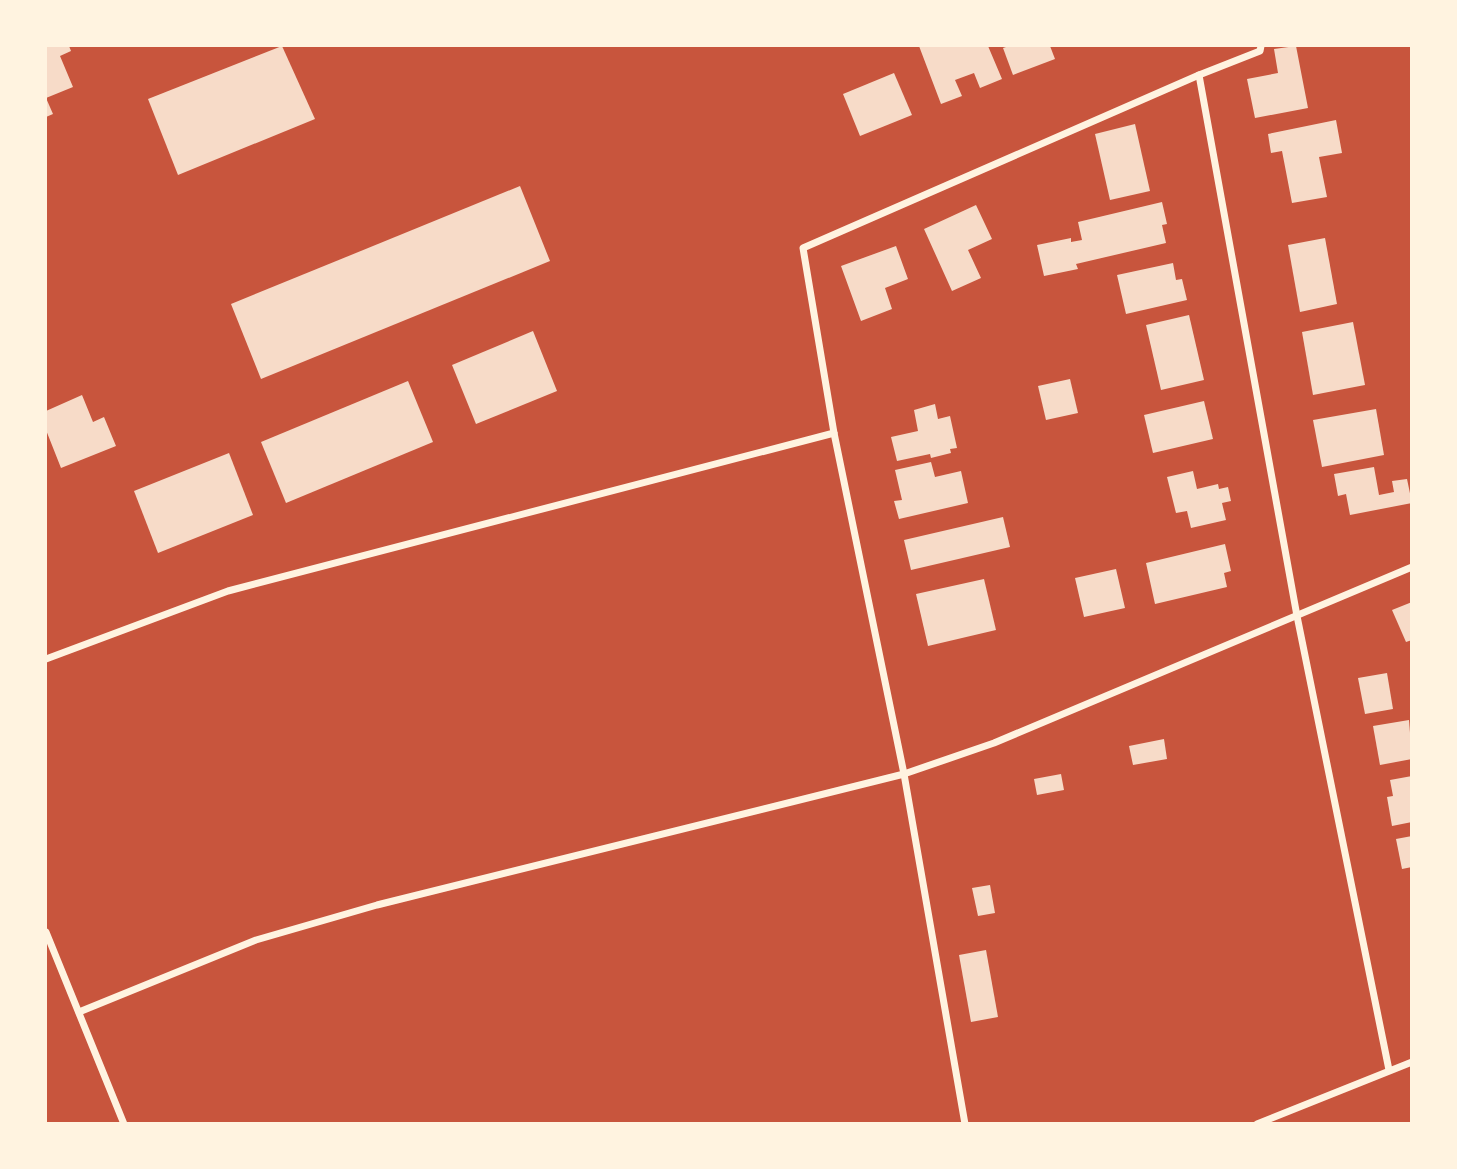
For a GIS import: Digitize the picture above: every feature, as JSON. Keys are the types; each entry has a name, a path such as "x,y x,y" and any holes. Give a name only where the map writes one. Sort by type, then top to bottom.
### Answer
{"street":[{"path":"963,1123 904,774 834,433 803,248 1199,75 1260,51 1261,46"},
{"path":"1199,75 1297,616 1389,1070"},
{"path":"46,659 228,591 834,433"},
{"path":"79,1012 268,937 377,905 904,774 994,743 1412,567"},
{"path":"46,932 124,1124"},
{"path":"1257,1124 1412,1062"}],"building":[{"path":"46,46 69,46 71,51 60,56 73,87 46,98"},
{"path":"282,46 315,119 178,175 148,99"},
{"path":"919,46 988,46 1002,79 980,88 974,73 955,80 962,96 941,104"},
{"path":"1050,46 1055,59 1013,75 1003,48"},
{"path":"1296,46 1308,108 1255,118 1247,79 1278,73 1274,49"},
{"path":"894,73 912,115 860,136 843,94"},
{"path":"46,98 53,114 46,117"},
{"path":"1336,120 1342,153 1319,157 1327,197 1292,203 1282,151 1271,153 1268,134"},
{"path":"1135,124 1150,191 1110,200 1095,134"},
{"path":"520,186 550,261 261,379 231,304"},
{"path":"1162,202 1167,224 1162,225 1166,243 1076,264 1078,269 1044,276 1037,245 1071,238 1071,242 1082,240 1078,222"},
{"path":"976,205 992,239 968,250 981,278 952,291 924,229"},
{"path":"1325,238 1337,304 1300,312 1288,245"},
{"path":"896,246 908,279 885,288 892,309 861,321 841,266"},
{"path":"1173,263 1176,280 1182,279 1187,300 1126,314 1117,275"},
{"path":"1189,315 1204,380 1161,390 1146,325"},
{"path":"1353,322 1365,385 1313,395 1302,332"},
{"path":"533,331 557,391 476,424 452,365"},
{"path":"1070,379 1078,413 1046,420 1038,386"},
{"path":"408,381 433,442 286,503 261,442"},
{"path":"82,395 93,422 104,417 116,446 61,468 46,430 46,411"},
{"path":"1204,401 1213,439 1153,453 1144,415"},
{"path":"935,404 938,419 950,416 957,448 950,449 951,453 931,458 930,454 897,461 891,437 918,431 914,410"},
{"path":"1376,409 1384,455 1322,467 1313,420"},
{"path":"229,453 253,515 158,553 134,491"},
{"path":"931,462 935,477 961,471 968,503 899,519 894,501 902,500 895,470"},
{"path":"1374,467 1379,495 1394,492 1392,481 1407,479 1412,503 1350,515 1346,494 1338,496 1334,474"},
{"path":"1193,471 1197,489 1218,484 1219,489 1228,487 1231,501 1222,503 1226,520 1191,528 1187,511 1176,513 1167,477"},
{"path":"1003,517 1010,547 911,570 904,540"},
{"path":"1225,544 1231,571 1224,573 1227,587 1155,604 1146,563"},
{"path":"1116,569 1125,608 1084,617 1075,578"},
{"path":"984,579 996,630 928,646 916,594"},
{"path":"1412,602 1412,640 1406,642 1392,610"},
{"path":"1387,673 1393,709 1365,714 1358,678"},
{"path":"1409,720 1412,759 1380,765 1373,726"},
{"path":"1164,739 1167,759 1133,765 1129,746"},
{"path":"1061,774 1064,790 1037,795 1034,779"},
{"path":"1412,776 1412,822 1392,826 1387,797 1393,796 1390,780"},
{"path":"1412,836 1412,867 1402,869 1396,839"},
{"path":"990,885 995,913 978,916 972,888"},
{"path":"986,950 998,1017 971,1022 959,955"}]}
